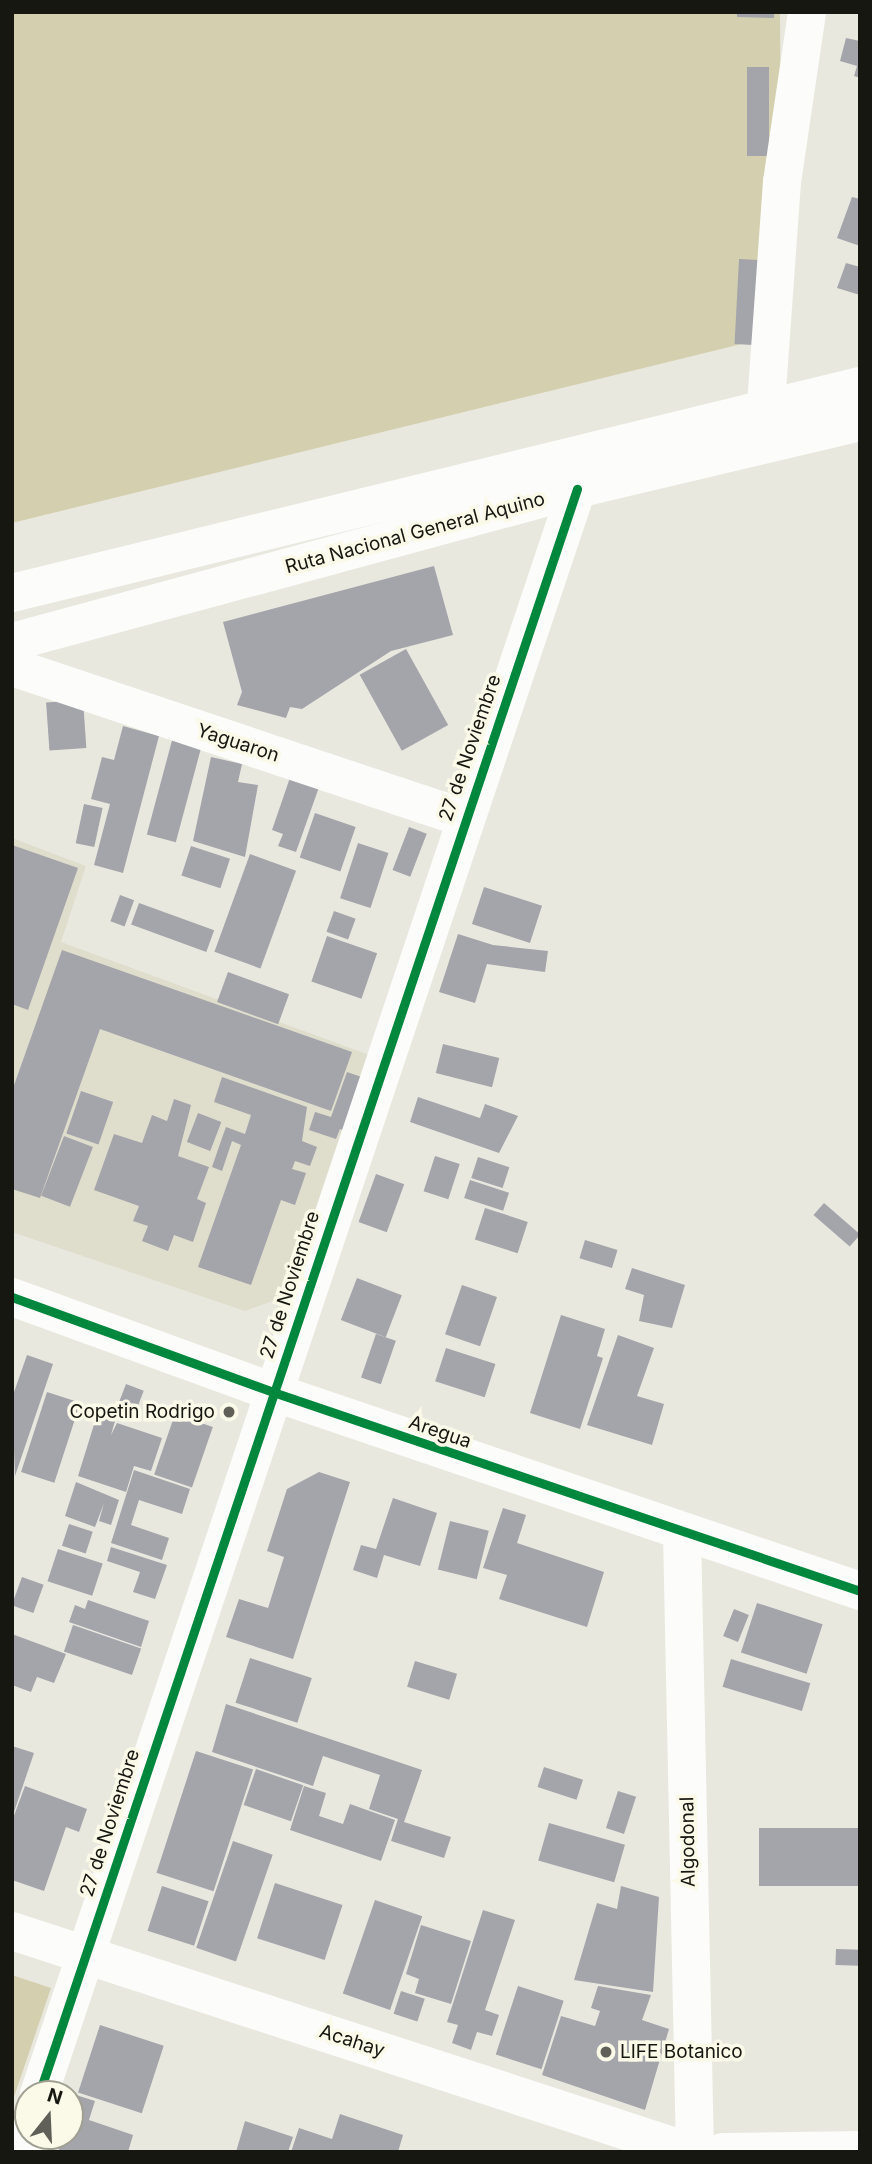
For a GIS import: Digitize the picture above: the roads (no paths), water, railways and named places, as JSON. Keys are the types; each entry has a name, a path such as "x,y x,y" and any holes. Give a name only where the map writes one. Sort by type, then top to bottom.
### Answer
{"main road":[{"path":"766,405 782,182 807,12"},
{"name":"Ruta Nacional General Aquino","path":"12,593 766,405 860,386"},
{"name":"Ruta Nacional General Aquino","path":"12,642 578,489 860,422"},
{"name":"27 de Noviembre","path":"44,2080 464,818 578,489"},
{"name":"Yaguaron","path":"12,667 464,818"},
{"name":"Aregua","path":"12,1297 272,1392 682,1533 860,1591"},
{"name":"Algodonal","path":"682,1533 693,2152"},
{"name":"Acahay","path":"12,1931 693,2152"},
{"path":"723,2152 860,2150"}],"place":[{"name":"Copetin Rodrigo","path":"229,1412"},
{"name":"LIFE Botanico","path":"606,2052"}]}
